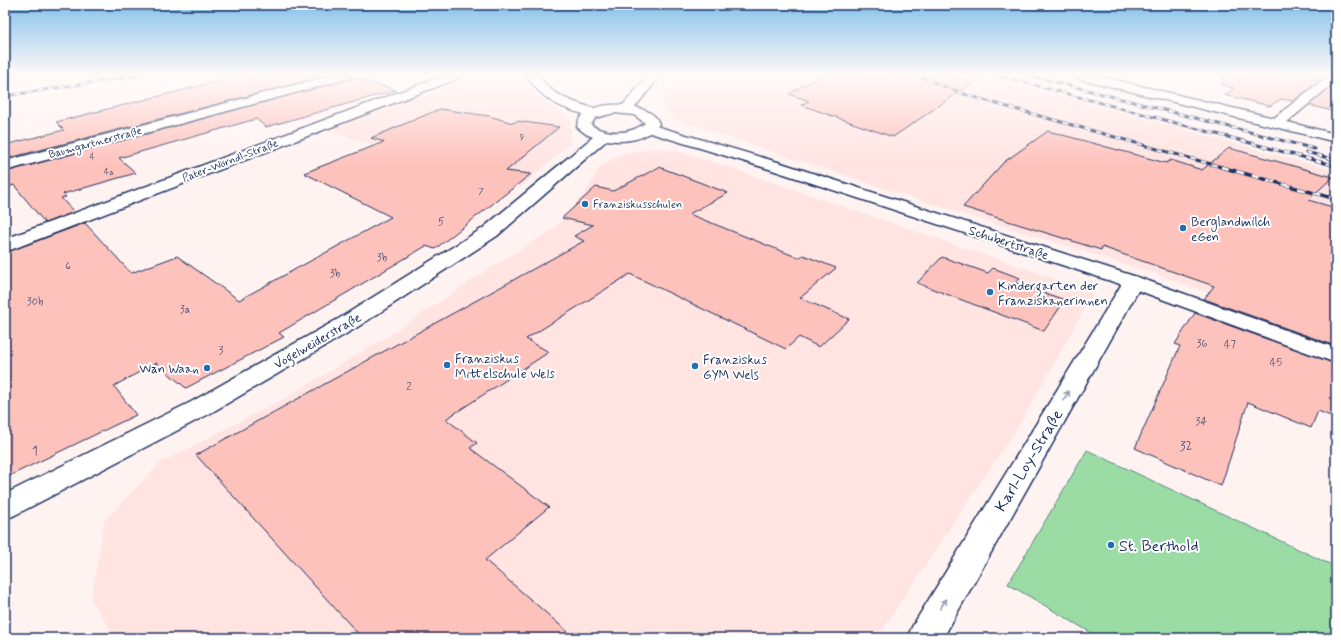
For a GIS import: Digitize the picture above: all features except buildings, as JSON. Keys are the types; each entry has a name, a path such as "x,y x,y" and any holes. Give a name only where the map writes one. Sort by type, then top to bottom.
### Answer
{"street":[{"name":"Baumgartnerstraße","path":"5,166 234,105"},
{"name":"Pater-Wörndl-Straße","path":"5,246 376,105"},
{"path":"571,105 595,113"},
{"path":"626,110 630,105"},
{"path":"1203,105 1336,138"},
{"path":"1277,123 1299,105"},
{"path":"614,109 626,110 645,114 651,120 652,124 649,128 633,134 604,136 595,134 584,127 583,121 595,113 614,109"},
{"name":"Schubertstraße","path":"649,128 1134,282 1336,356"},
{"name":"Vogelweiderstraße","path":"5,507 200,408 348,323 490,232 604,136"},
{"name":"Karl-Loy-Straße","path":"924,638 1134,282"}],"shaded area":[{"path":"385,105 551,105 571,118 570,143 521,187 417,144 397,152 321,129"},
{"path":"662,105 1095,105 1336,171 1336,338 1159,275 907,196 675,119"},
{"name":"Franziskus GYM Wels","path":"657,148 673,150 710,161 1094,292 1021,422 877,638 116,638 91,600 104,521 160,463 287,397 388,336 490,268 551,231 584,194 602,165 624,153"}],"green space":[{"path":"1087,450 1336,567 1336,638 1100,638 1008,584"}],"railway":[{"path":"1001,105 1225,168"},
{"path":"1109,105 1336,166"},
{"path":"1145,105 1315,149"},
{"path":"1306,152 1336,160"},
{"path":"1221,167 1336,199"}],"place":[{"name":"Franziskusschulen","path":"585,204"},
{"name":"Berglandmilch eGen","path":"1183,228"},
{"name":"Kindergarten der Franziskanerinnen","path":"990,292"},
{"name":"Franziskus Mittelschule Wels","path":"447,365"},
{"name":"Franziskus GYM Wels","path":"695,366"},
{"name":"Wan Waan","path":"207,368"},
{"name":"St. Berthold","path":"1111,545"}]}
